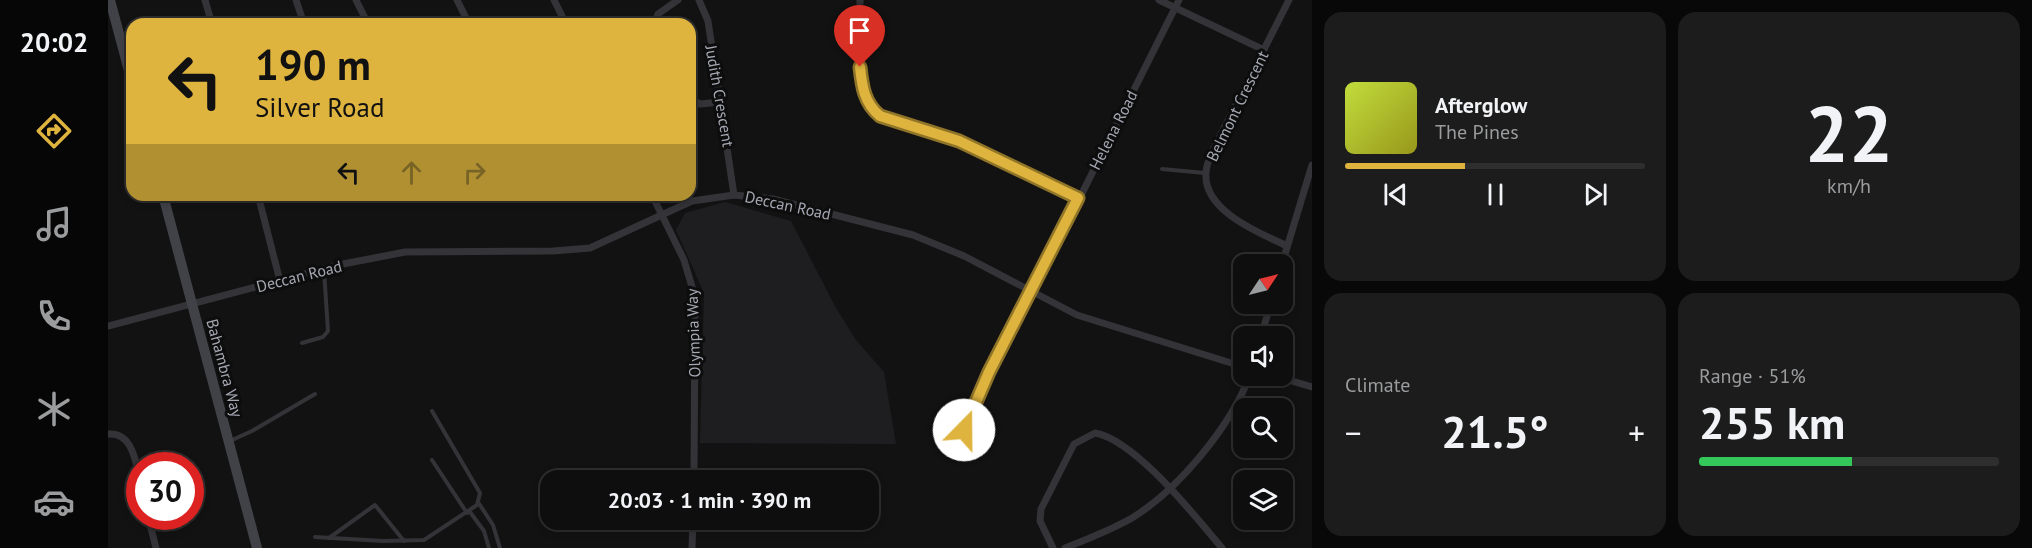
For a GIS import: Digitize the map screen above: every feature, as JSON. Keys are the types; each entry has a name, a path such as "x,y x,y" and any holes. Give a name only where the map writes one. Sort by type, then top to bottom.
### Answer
{"street":[{"path":"110,0 113,32 126,66"},
{"path":"205,0 210,18"},
{"path":"296,0 302,18"},
{"path":"356,0 365,18"},
{"path":"457,0 466,18"},
{"path":"554,0 563,18"},
{"path":"656,18 658,14 678,0"},
{"name":"Judith Crescent","path":"699,0 708,21 722,102 734,195"},
{"path":"860,0 860,67 864,95 872,110 896,123 959,141 1078,198"},
{"path":"1159,0 1264,50"},
{"name":"Helena Road","path":"952,454 989,372 1032,293 1179,0"},
{"name":"Belmont Crescent","path":"1287,246 1228,215 1210,190 1206,173 1213,150 1289,0"},
{"path":"696,102 700,104 722,102"},
{"path":"1285,254 1312,165"},
{"name":"Deccan Road","path":"696,200 734,195 773,199 937,244 1077,315 1233,364"},
{"name":"Bahambra Way","path":"165,201 257,548"},
{"path":"260,201 280,281"},
{"name":"Olympia Way","path":"655,201 684,260 695,297 694,470"},
{"name":"Deccan Road","path":"108,326 324,269 405,252 542,251 590,248 692,201"},
{"path":"1293,382 1312,387"},
{"path":"1065,548 1131,518 1169,488 1228,421 1245,386"},
{"path":"108,434 120,435 130,446 132,452"},
{"path":"1053,548 1040,522 1041,509 1066,455 1074,444 1089,434 1100,434 1115,440 1169,488 1222,548"},
{"path":"152,530 156,548"},
{"path":"692,548 693,530"}],"lane":[{"path":"1162,169 1206,173"},
{"path":"302,343 323,337 328,331 324,269"},
{"path":"229,441 252,431 315,394"},
{"path":"315,537 424,540 469,512 478,502 480,493 432,411"},
{"path":"432,460 484,531 489,548"},
{"path":"478,502 494,525 500,548"},
{"path":"329,538 375,505 405,541"}],"shaded area":[{"path":"725,202 791,221 836,308 856,340 884,372 896,444 700,443 704,293 676,230 685,213"}],"route":[{"path":"860,67 864,95 872,110 880,116 896,123 959,141 1078,198 1032,293 989,372 964,430"}]}
